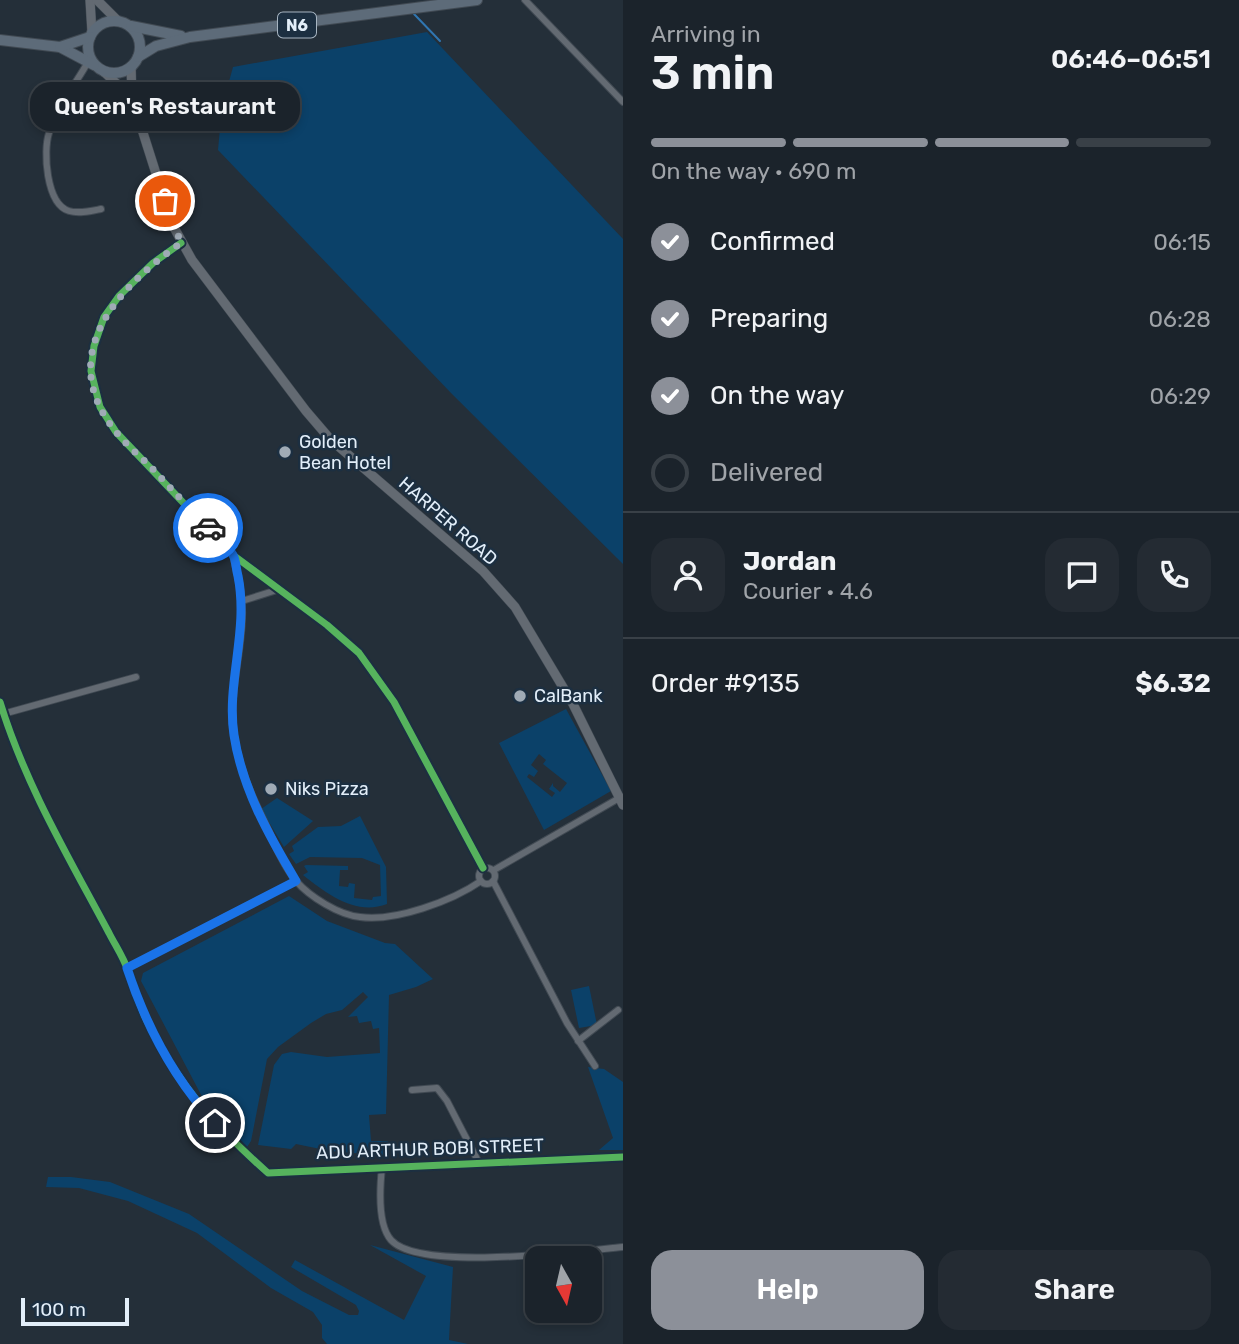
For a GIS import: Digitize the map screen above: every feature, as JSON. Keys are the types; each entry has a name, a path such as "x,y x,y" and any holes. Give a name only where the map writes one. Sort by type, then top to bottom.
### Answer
{"highway":[{"name":"N6","path":"96,66 117,73 156,46 190,37 477,0"},
{"path":"60,47 91,35 103,23 123,24 139,40 134,62"},
{"name":"N6","path":"123,24 190,37"},
{"path":"91,35 89,56 96,66"},
{"path":"0,40 60,47 96,66"}],"main road":[{"path":"90,0 91,35"},
{"path":"97,0 123,24"},
{"name":"HARPER ROAD","path":"134,62 131,98 172,224 181,243 274,369 330,439 483,571 515,607 573,704 622,800"},
{"name":"HARPER ROAD","path":"96,66 131,98"}],"street":[{"path":"526,0 623,103"},
{"path":"96,66 57,112 48,134 46,154 51,189 61,207 79,212 101,209"},
{"path":"181,243 153,263 119,296 104,317 94,346 91,371 100,408 116,432 233,555 327,625 359,653 400,713 483,868"},
{"path":"233,555 242,601 233,732 240,767 256,805 296,881 313,896 342,912 357,917 377,918 444,901 481,881"},
{"path":"242,601 280,589"},
{"path":"4,714 136,677"},
{"name":"ADU ARTHUR BOBI STREET","path":"0,702 31,784 53,831 127,968 146,1018 176,1074 201,1108 268,1173 623,1157"},
{"path":"494,870 622,800"},
{"path":"490,867 494,870 494,881 488,884 481,881 479,873 483,868 490,867"},
{"path":"127,968 296,881"},
{"path":"494,881 578,1041 595,1066"},
{"path":"578,1041 618,1010"},
{"path":"412,1090 437,1088 447,1101 479,1163"},
{"path":"382,1167 382,1217 388,1238 399,1247 432,1256 462,1258 623,1247"}],"shaded area":[{"path":"427,32 623,239 623,564 451,393 218,150 222,107 233,67"},
{"path":"566,709 611,791 544,830 499,743","holes":["539,754 546,760 543,764 567,783 560,792 553,783 549,789 555,793 552,797 527,777 529,774 534,777 538,771 531,765"]},
{"path":"277,798 313,821 284,847 261,809"},
{"path":"360,816 386,867 387,904 375,907 353,905 332,896 303,875 308,872 304,866 348,866 348,870 340,870 339,886 348,887 349,883 355,884 354,898 372,900 373,897 381,896 380,865 362,858 310,857 296,864 289,854 294,851 292,846 318,827 341,826"},
{"path":"289,896 327,921 385,943 395,944 433,979 389,995 386,1114 369,1115 371,1141 388,1141 389,1156 330,1151 296,1144 291,1149 258,1145 274,1065 282,1054 291,1052 327,1057 380,1053 379,1028 373,1029 371,1021 359,1023 357,1016 348,1017 368,997 363,992 342,1010 326,1014 311,1023 278,1047 267,1059 251,1141 247,1147 207,1106 141,981 143,973"},
{"path":"589,986 597,1025 579,1028 571,990"},
{"path":"588,1067 604,1069 623,1082 623,1150 599,1150 613,1138"},
{"path":"48,1177 110,1182 189,1214 302,1291 349,1315 358,1315 356,1305 291,1267 295,1260 404,1320 426,1276 370,1245 453,1267 449,1340 468,1344 327,1344 322,1338 322,1325 313,1312 271,1288 197,1233 128,1201 79,1188 46,1187"}],"waterway":[{"path":"414,14 440,41"}],"cycle path":[{"path":"181,243 153,263 119,296 104,317 94,346 91,371 100,407 116,432 233,555 327,625 359,653 394,702 483,868"},
{"path":"0,702 35,791 124,961 144,1015 159,1044 199,1103 231,1139 268,1173 623,1157"}],"way so far":[{"path":"165,201 181,243 153,263 119,296 104,317 94,346 91,371 95,393 106,420 208,528"}],"place":[{"name":"Queen's Restaurant","path":"165,201"},
{"name":"Golden Bean Hotel","path":"285,452"},
{"name":"CalBank","path":"520,696"},
{"name":"Niks Pizza","path":"271,789"}],"route":[{"path":"208,528 233,555 240,585 242,618 233,732 240,767 268,831 296,881 127,968 159,1045 186,1089 215,1123"}]}
